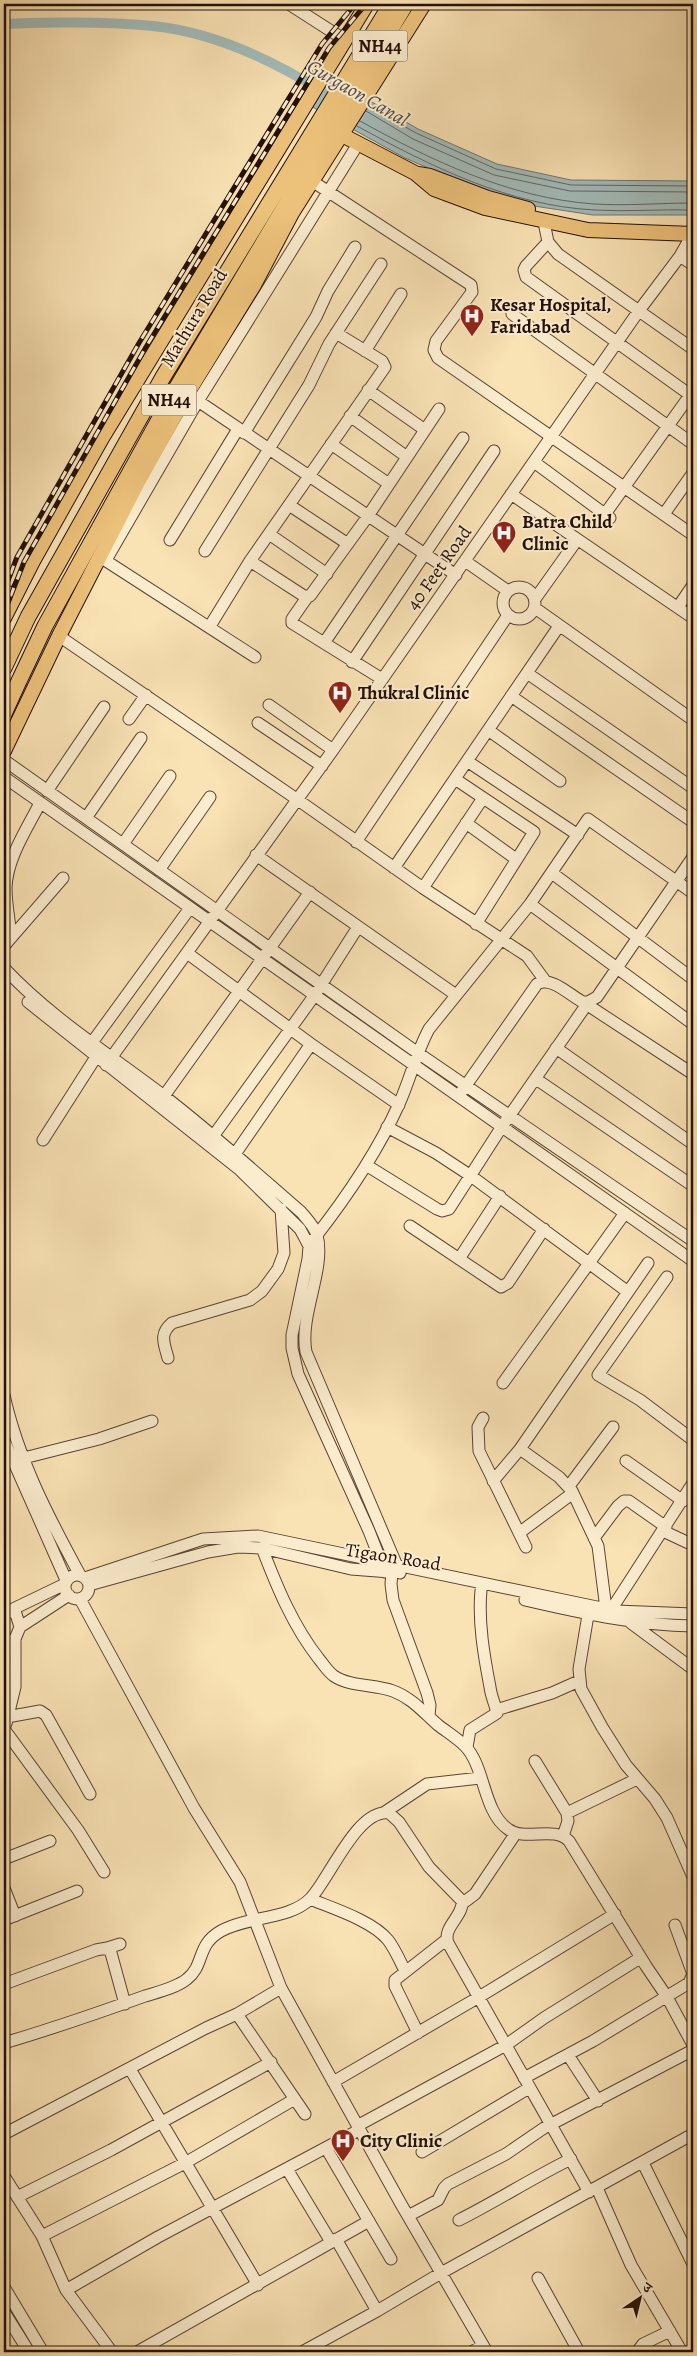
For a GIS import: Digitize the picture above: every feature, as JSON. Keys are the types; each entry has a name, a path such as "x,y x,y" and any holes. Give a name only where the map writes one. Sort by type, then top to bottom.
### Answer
{"highway":[{"name":"Mathura Road","path":"4,714 44,626 176,387 336,126 349,85 391,4"},
{"name":"Mathura Road","path":"349,85 406,4"},
{"name":"Mathura Road","path":"4,668 28,617 162,377 336,126"}],"main road":[{"path":"4,617 9,592 367,4"},
{"path":"4,751 58,636 193,398 292,213 312,181 336,126 373,85 424,4"},
{"path":"336,126 358,144 415,173 434,189 473,204 544,222 588,230 693,232"},
{"path":"415,173 430,176 488,198 570,219 693,232"},
{"path":"4,709 22,711"}],"street":[{"path":"289,4 345,40"},
{"path":"358,144 193,398 456,575"},
{"path":"312,181 471,285 472,292 436,341 435,354 693,535"},
{"path":"544,222 548,242 558,254 693,349"},
{"name":"40 Feet Road","path":"109,1061 322,766 596,375 616,343 680,256 693,232"},
{"path":"534,462 608,516 624,486 692,394 616,343 526,277 524,270 526,266 548,242"},
{"path":"170,540 316,317 328,291 355,247"},
{"path":"680,256 693,265"},
{"path":"205,551 308,385 336,333 381,264"},
{"path":"366,350 401,294"},
{"path":"512,314 693,444"},
{"path":"210,626 250,561 385,365 366,350 336,333"},
{"path":"368,390 425,430"},
{"path":"382,680 292,623 292,619 308,596 314,593 368,516 439,409"},
{"path":"350,416 407,457"},
{"path":"324,643 463,438"},
{"path":"331,444 390,484"},
{"path":"352,662 494,451"},
{"path":"664,514 693,473"},
{"path":"511,494 693,618"},
{"path":"289,505 348,544"},
{"path":"269,534 327,574"},
{"path":"577,540 535,604 528,617 524,619 513,618 505,611 503,600 508,591 518,587 529,590 535,604 559,626 693,720"},
{"path":"103,558 255,657"},
{"path":"250,561 308,596"},
{"path":"465,561 508,591"},
{"path":"678,607 693,585"},
{"path":"356,842 508,615"},
{"path":"394,868 559,626"},
{"path":"58,636 423,888 527,956 546,982 585,1003 693,1074"},
{"path":"527,673 693,788"},
{"path":"129,719 146,695"},
{"path":"511,696 693,822"},
{"path":"269,705 333,750"},
{"path":"47,791 104,707"},
{"path":"258,723 322,766"},
{"path":"488,730 560,781"},
{"path":"86,818 141,738"},
{"path":"4,760 418,1053 693,1241"},
{"path":"467,761 578,835"},
{"path":"123,844 170,776"},
{"path":"4,777 501,1128 693,1261"},
{"path":"455,779 534,832 476,924"},
{"path":"159,870 210,797"},
{"path":"423,888 483,798"},
{"path":"8,942 6,890 9,868 40,803"},
{"path":"388,1567 298,1374 294,1361 292,1335 309,1246 345,1198 366,1165 399,1105 429,1029 530,904 588,819 693,893"},
{"path":"466,823 516,859"},
{"path":"256,855 456,995"},
{"path":"366,1165 442,1211 449,1209 585,1003 597,997 618,969 693,857"},
{"path":"552,873 693,978"},
{"path":"8,942 62,878"},
{"path":"164,1096 310,892"},
{"path":"530,904 693,1024"},
{"path":"88,1046 190,908"},
{"path":"214,1135 314,996 358,927"},
{"path":"187,953 290,1029 399,1105"},
{"path":"4,968 38,1002 88,1046 96,1057 109,1061 240,1170 300,1229 309,1246"},
{"path":"4,978 40,1014 164,1096 214,1135 301,1212 317,1235 318,1259 305,1328 306,1352 388,1567 393,1600 427,1693 430,1705 429,1716"},
{"path":"458,1097 537,984 546,982"},
{"path":"235,1154 311,1044"},
{"path":"556,1048 693,1144"},
{"path":"43,1140 96,1057"},
{"path":"536,1079 693,1186"},
{"path":"387,1127 444,1158 471,1176 628,1292"},
{"path":"459,1259 500,1196"},
{"path":"168,1358 162,1339 165,1329 172,1323 250,1300 262,1291 278,1268 284,1253 281,1209"},
{"path":"503,1383 625,1213"},
{"path":"410,1226 499,1286 508,1283 544,1229"},
{"path":"493,1482 520,1448 648,1263"},
{"path":"667,1277 598,1375 640,1400 693,1440"},
{"path":"4,1395 24,1458 38,1494 85,1579 87,1594 70,1590 7,1609"},
{"path":"483,1418 478,1427 477,1443 493,1482 526,1547"},
{"path":"8,1462 99,1439 152,1421"},
{"path":"519,1533 571,1490 613,1427"},
{"path":"4,1440 8,1462 70,1590 194,1808 240,1882 281,1988 358,2128 485,2349 471,2352"},
{"path":"520,1448 571,1490 594,1538 616,1612"},
{"path":"626,1461 683,1501"},
{"path":"616,1612 664,1529 692,1488"},
{"path":"594,1538 618,1506 624,1501 629,1502 664,1529 693,1546"},
{"name":"Tigaon Road","path":"85,1579 180,1545 224,1537 275,1538 588,1615 616,1612 693,1614"},
{"name":"Tigaon Road","path":"85,1579 224,1548 262,1548 351,1569 388,1567"},
{"path":"262,1548 294,1621 310,1647 330,1673 342,1680 384,1688 399,1694 467,1747 474,1758 487,1796 503,1826 516,1833 563,1836 574,1848 616,1914 640,1958 667,1996 693,2044"},
{"path":"388,1567 616,1612 693,1669"},
{"path":"85,1579 72,1575 70,1590 20,1627 9,1641 15,1687 5,1725 78,1830 104,1872"},
{"path":"467,1747 470,1730 494,1716 496,1710 490,1687 483,1634 480,1606 481,1590"},
{"path":"7,1609 16,1614 20,1627"},
{"name":"Tigaon Road","path":"616,1612 656,1626 693,1626"},
{"path":"588,1615 579,1669 579,1681 602,1727 637,1779 655,1799 667,1818 693,1877"},
{"path":"4,1649 6,1665 4,1687"},
{"path":"496,1710 552,1693 579,1681"},
{"path":"5,1725 40,1711 46,1715 90,1794"},
{"path":"535,1761 568,1813 563,1836"},
{"path":"4,2043 125,2004 187,1979 195,1971 209,1939 222,1930 254,1919 280,1914 310,1899 355,1834 375,1814 385,1812 427,1784 480,1778"},
{"path":"568,1813 637,1779"},
{"path":"385,1812 392,1814 400,1822 429,1867 463,1903"},
{"path":"516,1833 475,1894 463,1903 448,1930 446,1940 526,2083 571,2159 593,2190 631,2265 682,2352"},
{"path":"4,1859 50,1841"},
{"path":"4,1888 15,1916"},
{"path":"4,1920 77,1891"},
{"path":"310,1899 344,1913 382,1935 390,1943 405,1971"},
{"path":"333,2082 616,1914"},
{"path":"422,2152 568,2055 689,1983 693,1977 675,1925"},
{"path":"418,2033 394,1983 397,1977 446,1940"},
{"path":"4,1984 96,1950 120,1944"},
{"path":"106,1948 111,1953 125,2004"},
{"path":"66,2290 213,2208 326,2148 506,2045 544,2018 640,1958"},
{"path":"4,2134 213,2024 237,2014 281,1988"},
{"path":"237,2014 305,2114"},
{"path":"408,2216 438,2200 448,2184 515,2148 551,2125 693,2050"},
{"path":"568,2055 598,2101"},
{"path":"17,2197 111,2150 270,2062"},
{"path":"130,2069 258,2285"},
{"path":"42,2236 186,2162 295,2098"},
{"path":"302,2352 693,2134"},
{"path":"326,2148 391,2259"},
{"path":"459,2220 500,2200 531,2179 571,2159"},
{"path":"643,2163 693,2264"},
{"path":"287,2169 377,2311"},
{"path":"4,2176 42,2236 66,2290 112,2352"},
{"path":"137,2352 258,2285 369,2220"},
{"path":"538,2278 579,2352"},
{"path":"4,2286 43,2352"},
{"path":"4,2312 29,2352"},
{"path":"636,2352 643,2344 670,2331"}],"water":[{"path":"324,74 418,129 497,164 571,180 693,181 693,215 593,215 534,206 479,190 405,158 307,104"}],"waterway":[{"name":"Gurgaon Canal","path":"4,24 60,22 135,24 175,29 197,34 240,49 281,68 320,90"}],"railway":[{"path":"4,591 17,557 139,343 322,44 355,4"},
{"path":"4,613 24,562 146,347 329,48 366,4"}],"place":[{"name":"Kesar Hospital, Faridabad","path":"472,337"},
{"name":"Batra Child Clinic","path":"504,554"},
{"name":"Thukral Clinic","path":"340,714"},
{"name":"City Clinic","path":"343,2162"}]}
